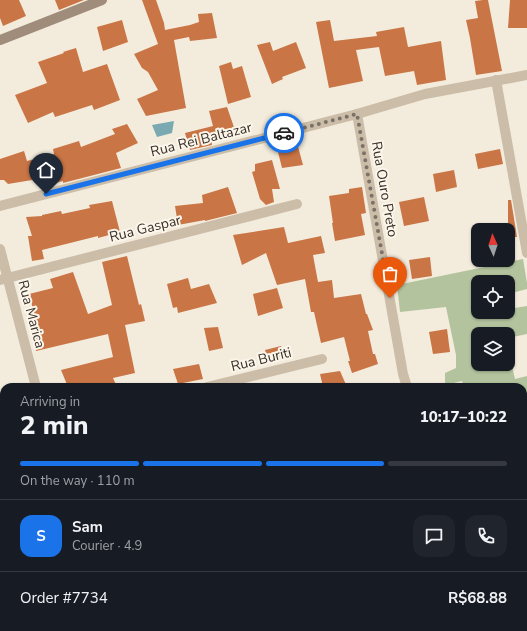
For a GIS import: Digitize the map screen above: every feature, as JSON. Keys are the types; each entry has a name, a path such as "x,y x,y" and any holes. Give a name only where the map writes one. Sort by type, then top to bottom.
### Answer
{"street":[{"path":"0,40 102,0"},
{"name":"Rua Rei Baltazar","path":"0,206 357,114 425,94 527,75"},
{"path":"496,80 527,254"},
{"name":"Rua Ouro Preto","path":"357,114 406,383"},
{"name":"Rua Gaspar","path":"4,279 297,204"},
{"name":"Rua Marica","path":"0,248 4,279 35,383"},
{"name":"Rua Buriti","path":"223,383 322,359"}],"green space":[{"path":"523,259 527,289 515,292 515,275 471,275 471,319 515,319 515,308 527,306 527,334 515,337 515,327 471,327 471,371 513,371 515,379 527,376 527,383 463,383 462,381 445,383 445,373 456,368 456,355 446,307 400,312 397,285 484,267 515,267 515,261"}],"water":[{"path":"174,121 172,133 157,137 152,125"}],"building":[{"path":"0,0 19,0 26,16 3,26 0,18"},
{"path":"55,0 84,0 59,10"},
{"path":"142,0 156,0 165,30 199,22 198,14 212,13 217,38 190,41 189,37 174,40 186,108 146,116 137,99 158,90 148,72 142,68 134,54 158,44"},
{"path":"488,0 502,71 476,75 466,20 478,18 475,1"},
{"path":"510,0 527,0 527,28 508,28"},
{"path":"122,20 128,42 103,51 97,27"},
{"path":"330,20 334,41 377,36 376,32 404,27 408,47 441,41 446,80 417,85 414,71 385,76 379,47 356,50 363,81 329,88 316,22"},
{"path":"270,42 273,51 296,42 306,68 282,77 283,79 272,84 257,45"},
{"path":"76,48 83,72 107,64 120,100 94,110 92,105 55,117 53,112 28,123 15,95 47,83 38,62"},
{"path":"231,62 233,69 242,66 251,97 228,104 219,66"},
{"path":"227,107 236,133 211,138 212,145 190,150 185,133 213,126 209,111"},
{"path":"127,124 138,143 116,153 121,168 63,183 63,181 40,187 38,179 8,184 4,180 0,180 0,159 24,151 27,161 54,154 53,149 79,141 81,147 115,134 112,129"},
{"path":"297,143 303,165 282,168 277,148"},
{"path":"500,149 503,164 478,169 475,154"},
{"path":"272,160 280,189 272,189 274,202 266,205 260,199 252,172 255,171 255,164"},
{"path":"454,170 457,187 436,192 433,174"},
{"path":"228,187 237,213 205,221 178,225 175,206 203,203 202,195"},
{"path":"362,187 366,213 361,214 365,235 335,241 329,196 349,193 349,189"},
{"path":"424,197 429,221 404,226 399,202"},
{"path":"508,200 511,200 515,223 508,223"},
{"path":"112,201 120,232 42,250 44,259 32,261 28,236 32,236 26,217 42,216 61,211 62,214 90,208 89,205"},
{"path":"515,225 517,237 515,237"},
{"path":"284,227 288,243 321,236 325,253 313,255 318,282 332,280 334,298 361,294 366,314 373,330 368,331 373,354 375,354 378,364 352,373 348,361 350,361 344,337 321,343 314,312 311,312 305,279 277,285 266,253 242,265 233,235"},
{"path":"127,256 139,305 141,304 145,321 125,325 135,373 113,378 115,383 66,383 61,370 113,357 108,334 36,351 30,329 34,329 28,310 33,309 29,294 53,288 50,279 73,272 88,314 112,305 102,262"},
{"path":"430,257 432,276 412,279 409,260"},
{"path":"188,278 191,289 209,284 217,303 178,313 177,307 173,308 167,284"},
{"path":"277,288 283,308 258,316 253,294"},
{"path":"218,327 223,348 209,351 204,328"},
{"path":"447,329 450,352 433,354 429,332"},
{"path":"281,346 285,358 268,361 265,350"},
{"path":"199,364 203,379 178,383 173,369"},
{"path":"340,371 345,383 322,383 320,374"}],"way so far":[{"path":"284,133 357,114 390,298"}],"route":[{"path":"46,194 284,133"}]}
